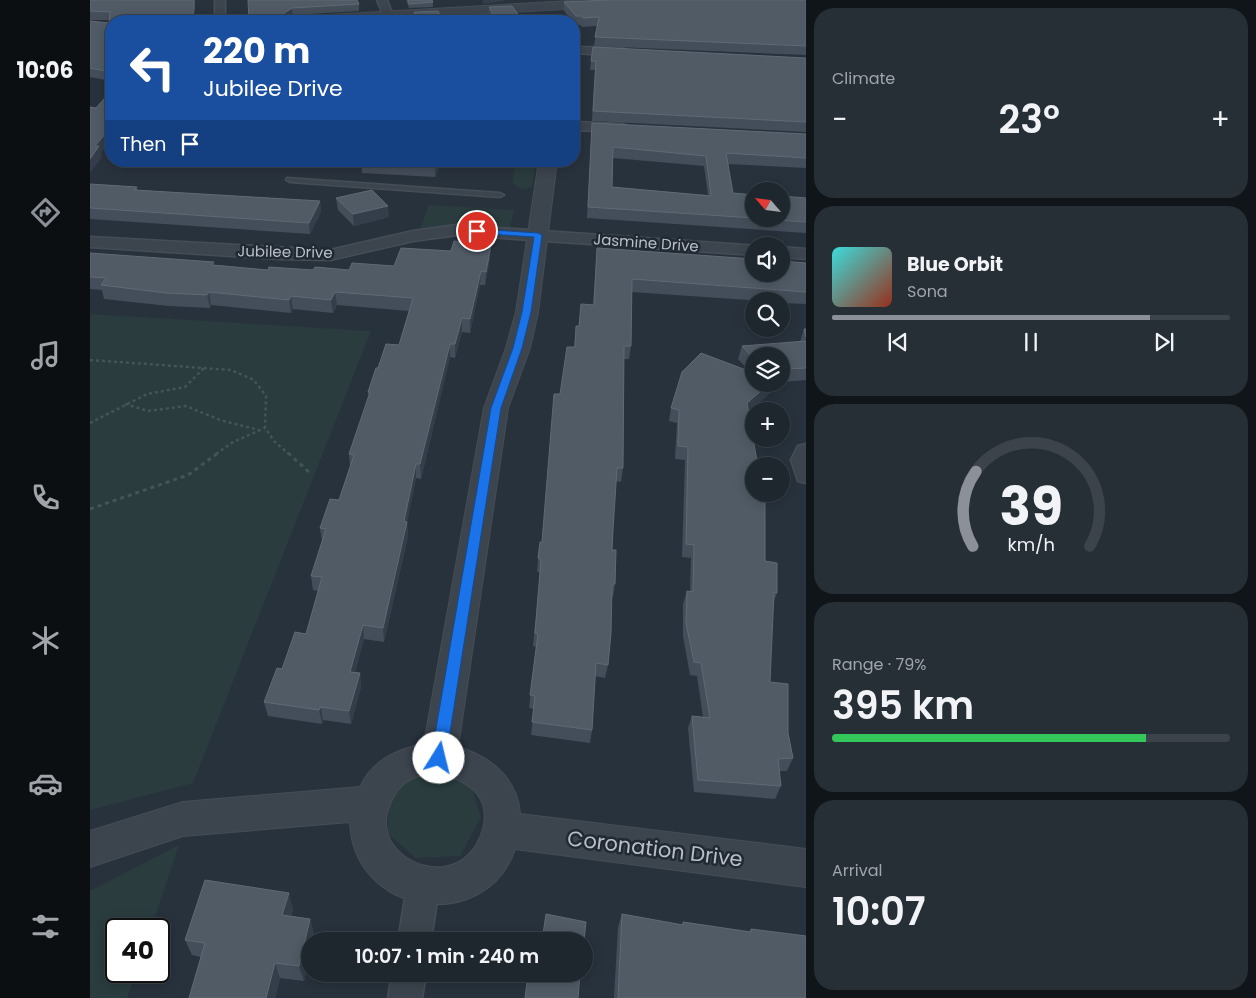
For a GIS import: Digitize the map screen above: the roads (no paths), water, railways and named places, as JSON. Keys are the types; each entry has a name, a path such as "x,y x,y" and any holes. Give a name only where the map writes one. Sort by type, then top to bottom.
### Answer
{"street":[{"path":"220,0 220,15"},
{"path":"382,0 388,15 537,4 653,0"},
{"path":"537,4 544,15"},
{"path":"580,50 638,53"},
{"path":"580,126 642,129"},
{"path":"439,758 496,408 518,348 527,312 547,167"},
{"name":"Jubilee Drive","path":"90,242 279,254 330,255 413,236 457,230 538,235"},
{"name":"Jasmine Drive","path":"538,235 745,249"},
{"path":"790,253 806,254"},
{"path":"806,451 802,460 806,476"},
{"path":"439,758 465,764 488,779 501,802 504,830 497,849 485,866 466,879 445,885 423,886 400,878 383,864 371,845 366,824 370,803 380,784 396,769 417,760 439,758"},
{"path":"90,849 183,819 370,803"},
{"name":"Coronation Drive","path":"504,830 806,868"},
{"path":"415,932 423,886"},
{"path":"405,998 408,982"}],"lane":[{"path":"290,180 500,195"}]}
